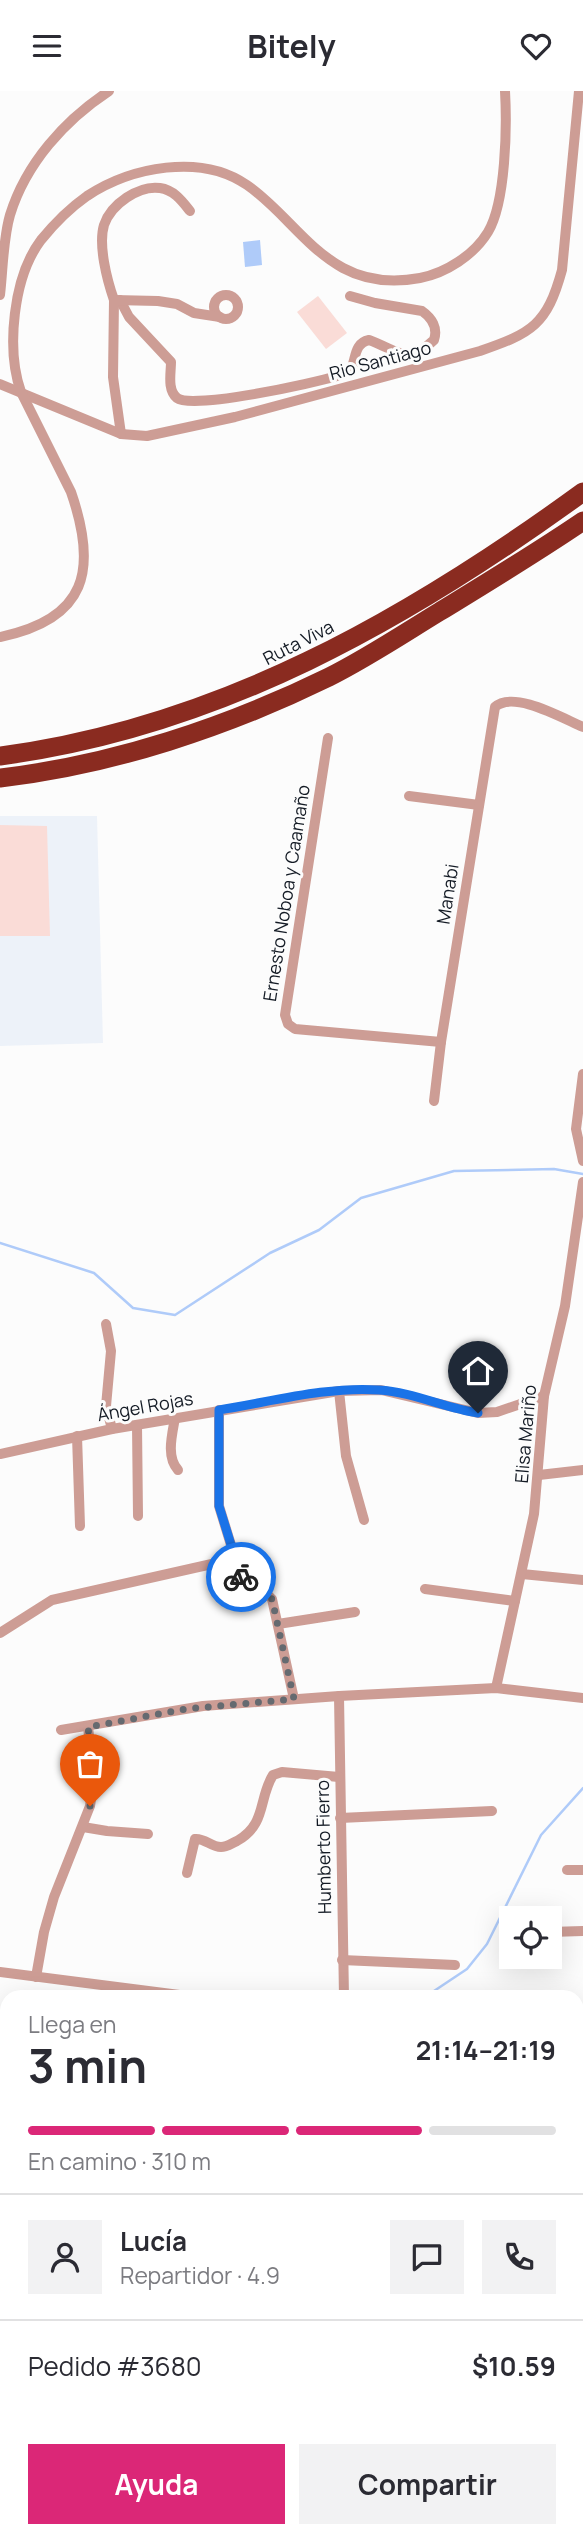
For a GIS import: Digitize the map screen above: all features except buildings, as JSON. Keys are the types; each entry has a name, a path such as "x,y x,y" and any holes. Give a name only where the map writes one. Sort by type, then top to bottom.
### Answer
{"highway":[{"name":"Ruta Viva","path":"0,755 101,738 172,718 255,687 321,655 466,573 583,492"},
{"path":"0,778 102,760 186,735 263,706 363,658 583,521"}],"street":[{"path":"0,295 10,215 26,179 61,129 109,91"},
{"path":"0,637 38,626 55,617 66,607 82,579 82,528 71,492 21,392 13,363 12,328 29,262 39,243 54,225 87,196 127,177 147,171 191,167 209,169 229,174 246,184 310,244 344,268 383,281 425,277 460,261 489,231 501,185 506,128 505,91"},
{"name":"Rio Santiago","path":"0,384 121,434 147,436 235,417 480,351 519,337 541,318 556,294 562,270 579,91"},
{"path":"190,211 174,193 161,188 146,189 127,198 112,210 104,226 107,281 129,317 171,362 170,383 173,394 178,399 198,403 223,400 337,376 352,367 358,348 369,340 395,353 409,355 423,350 435,340 436,330 431,319 422,311 350,296"},
{"path":"117,300 113,377 121,434"},
{"path":"117,300 158,300 177,303 194,313 217,312"},
{"name":"Manabi","path":"434,1101 493,713 500,702 506,700 524,703 583,727"},
{"name":"Ernesto Noboa y Caamaño","path":"328,739 285,1015 288,1024 295,1029 441,1042"},
{"path":"409,796 479,806"},
{"path":"583,1074 576,1129 583,1161"},
{"name":"Elisa Mariño","path":"496,1688 534,1514 544,1396 565,1306 583,1182"},
{"path":"106,1324 111,1351 106,1406 112,1429"},
{"name":"Ángel Rojas","path":"0,1454 112,1429 339,1391 382,1390 478,1413 496,1412 544,1396"},
{"path":"339,1391 347,1463 365,1520"},
{"path":"219,1410 219,1506 245,1587 270,1596 294,1699"},
{"path":"175,1418 171,1454 178,1470"},
{"path":"137,1425 138,1516"},
{"path":"77,1436 80,1526"},
{"path":"539,1475 583,1470"},
{"path":"0,1633 52,1600 234,1559"},
{"path":"522,1574 583,1580"},
{"path":"425,1589 515,1601"},
{"path":"278,1624 355,1612"},
{"path":"61,1730 186,1709 339,1696 496,1688 583,1698"},
{"name":"Humberto Fierro","path":"339,1696 344,1990"},
{"path":"36,1977 54,1897 90,1806 94,1779 88,1727"},
{"path":"187,1873 195,1839 218,1847 226,1846 256,1825 273,1775 282,1772 339,1777"},
{"path":"340,1818 492,1811"},
{"path":"83,1827 149,1834"},
{"path":"566,1870 583,1870"},
{"path":"562,1932 583,1931"},
{"path":"342,1960 455,1965"},
{"path":"0,1972 114,1990"}],"shaded area":[{"path":"318,296 347,333 326,349 297,312"},
{"path":"0,816 97,816 103,1043 0,1046"},
{"path":"0,825 47,826 50,936 0,936"}],"water":[{"path":"260,240 262,265 245,267 243,242"}],"waterway":[{"path":"0,1243 94,1273 133,1308 175,1315 270,1253 319,1230 361,1198 454,1171 554,1169 583,1174"},
{"path":"436,1990 467,1969 487,1944 541,1835 583,1788"}],"way so far":[{"path":"90,1806 94,1779 88,1727 203,1706 294,1699 272,1599 266,1594 248,1590 241,1577"}],"route":[{"path":"241,1577 219,1506 219,1410 362,1389 400,1393 478,1413"}]}
